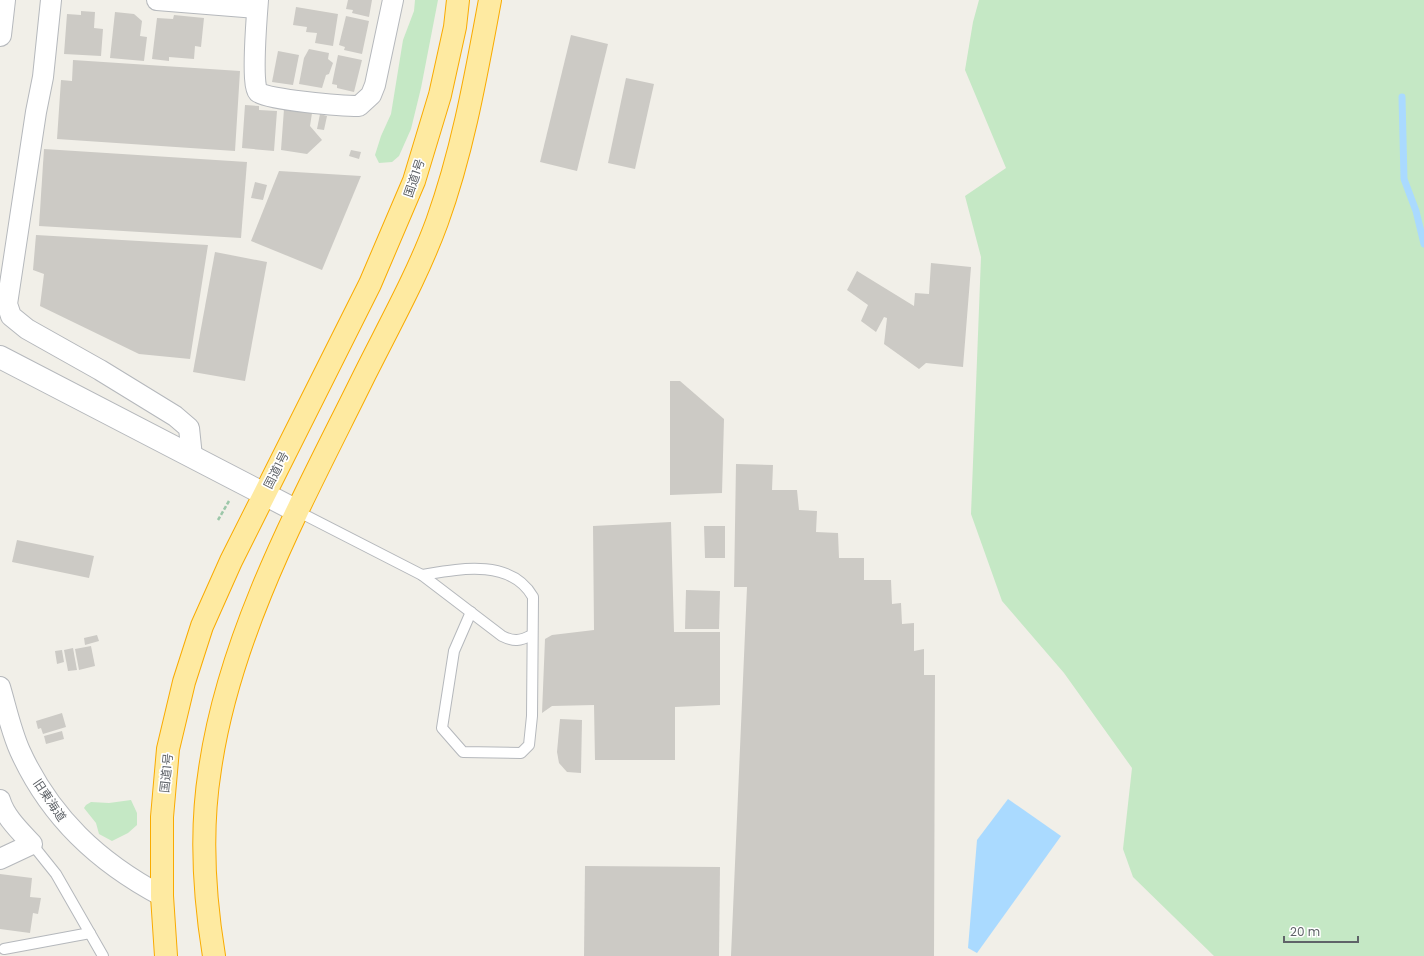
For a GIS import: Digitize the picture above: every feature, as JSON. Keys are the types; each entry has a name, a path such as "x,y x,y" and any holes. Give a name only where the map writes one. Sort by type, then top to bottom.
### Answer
{"highway":[{"name":"国道1号","path":"166,956 162,896 162,817 168,749 184,682 202,626 264,494 370,284 414,181 440,95 458,0"},
{"path":"214,956 206,908 204,842 210,769 224,702 245,632 297,511 414,277 437,222 465,129 490,0"}],"street":[{"path":"0,35 4,0"},
{"path":"51,0 43,77 36,112 7,304 11,316 27,329 100,370 175,416 189,428 192,457"},
{"path":"157,0 258,4 255,66 255,85 258,91 264,95 280,98 359,106 368,98 375,85 392,0"},
{"path":"0,357 297,511"},
{"name":"旧東海道","path":"0,686 19,750 41,790 64,822 123,874 162,896"},
{"path":"0,800 2,808 32,844 0,859"}],"lane":[{"path":"297,511 422,575 502,636 511,640 520,641 532,635"},
{"path":"422,575 465,568 498,571 515,577 527,586 534,597 532,635 532,716 530,745 520,753 463,752 442,728 454,651 471,612"},
{"path":"32,844 56,874 102,956"},
{"path":"4,949 90,933"}],"green space":[{"path":"415,0 438,0 421,88 411,129 399,156 392,162 379,163 375,155 381,136 391,114 403,40 414,11"},
{"path":"979,0 1424,0 1424,956 1214,956 1133,877 1123,849 1132,768 1064,673 1002,601 971,514 981,257 965,196 1006,168 965,70 973,22"},
{"path":"131,800 137,813 137,825 128,833 112,841 99,834 96,823 84,808 91,802 109,803"}],"water":[{"path":"1008,799 1061,836 977,953 968,948 977,840"}],"building":[{"path":"348,0 372,0 369,17 352,13 353,10 346,9"},
{"path":"296,7 338,14 333,46 315,43 317,33 306,32 307,27 293,25"},
{"path":"81,11 95,12 94,28 103,29 101,56 64,54 67,14 81,15"},
{"path":"115,12 134,14 142,21 140,36 147,37 144,61 110,58"},
{"path":"174,15 204,18 201,47 195,46 194,59 169,57 169,61 152,59 157,18 173,19"},
{"path":"346,16 369,21 362,54 344,50 345,47 339,45"},
{"path":"571,35 608,44 577,171 540,162"},
{"path":"309,49 329,53 328,59 333,63 329,74 326,75 322,88 299,84 304,58"},
{"path":"278,51 299,55 293,85 272,82"},
{"path":"338,55 362,60 354,92 337,88 337,85 332,84"},
{"path":"73,60 240,71 235,151 57,139 61,80 72,81"},
{"path":"626,78 654,84 635,169 608,163"},
{"path":"245,105 259,106 259,110 277,111 274,151 242,148"},
{"path":"284,109 312,113 310,126 322,140 307,154 281,150"},
{"path":"320,114 327,116 324,130 317,129"},
{"path":"44,149 247,162 241,238 39,226"},
{"path":"351,150 361,152 359,159 349,156"},
{"path":"279,171 361,176 322,270 251,241"},
{"path":"255,182 267,185 263,200 251,198"},
{"path":"36,235 208,245 190,359 139,354 40,306 44,274 33,270"},
{"path":"215,252 267,262 245,381 193,372"},
{"path":"931,263 971,267 963,367 926,363 919,369 884,344 887,318 884,317 876,332 861,321 868,305 847,290 857,271 914,306 915,293 929,294"},
{"path":"670,381 680,381 724,419 722,493 670,495"},
{"path":"736,464 773,465 772,490 797,490 799,510 817,511 816,532 838,533 839,558 864,558 864,580 891,580 892,604 901,603 902,624 914,623 914,651 924,649 924,675 935,675 934,956 731,956 747,587 734,587"},
{"path":"671,522 674,632 720,632 720,705 675,707 675,760 595,760 594,705 552,706 542,713 545,639 552,635 594,630 593,526"},
{"path":"704,526 725,526 725,558 705,558"},
{"path":"17,540 94,556 89,578 12,562"},
{"path":"686,590 720,591 719,629 685,629"},
{"path":"97,635 99,641 85,645 84,638"},
{"path":"91,646 95,666 79,670 75,649"},
{"path":"73,648 77,670 68,671 64,650"},
{"path":"62,650 64,662 57,664 55,651"},
{"path":"62,713 66,727 43,734 41,728 38,729 36,721"},
{"path":"560,719 582,720 581,773 567,772 559,763 557,752"},
{"path":"62,731 64,739 46,744 44,736"},
{"path":"585,866 720,867 719,956 584,956"},
{"path":"0,874 32,878 30,897 41,898 38,914 33,913 30,933 0,929"}],"waterway":[{"path":"1402,97 1404,179 1416,211 1424,244"}]}
